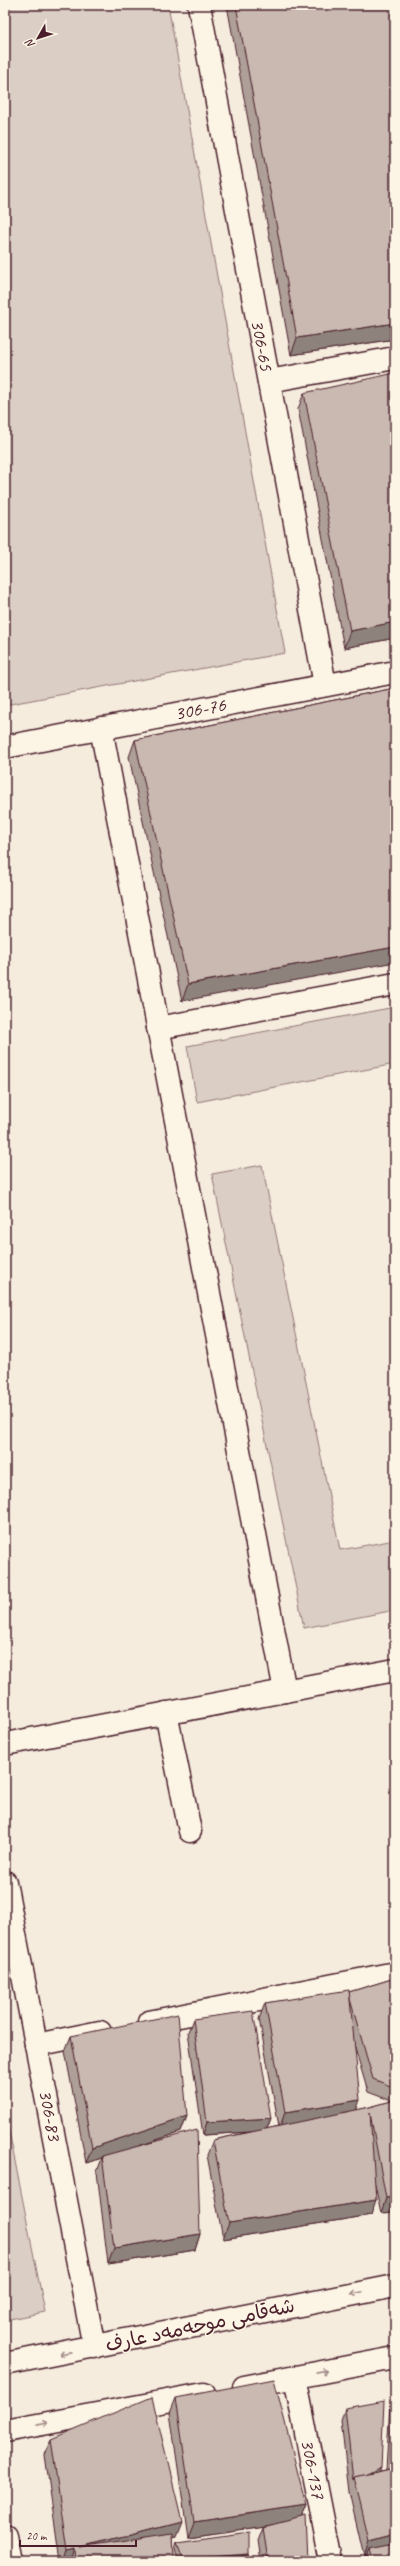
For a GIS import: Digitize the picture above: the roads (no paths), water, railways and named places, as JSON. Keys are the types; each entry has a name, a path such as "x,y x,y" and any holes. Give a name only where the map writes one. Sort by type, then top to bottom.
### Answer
{"street":[{"name":"306-65","path":"199,5 325,685"},
{"path":"269,381 395,358"},
{"name":"306-76","path":"5,747 395,672"},
{"path":"101,728 285,1691"},
{"path":"158,1028 395,984"},
{"path":"5,1744 395,1670"},
{"path":"166,1713 190,1831"},
{"name":"306-83","path":"5,1882 94,2347"},
{"path":"36,2045 395,1973"},
{"name":"شەقامی موحەمەد عارف","path":"5,2364 395,2286"},
{"path":"5,2432 395,2358"},
{"name":"306-137","path":"295,2377 331,2561"},
{"path":"5,2536 10,2561"}]}
